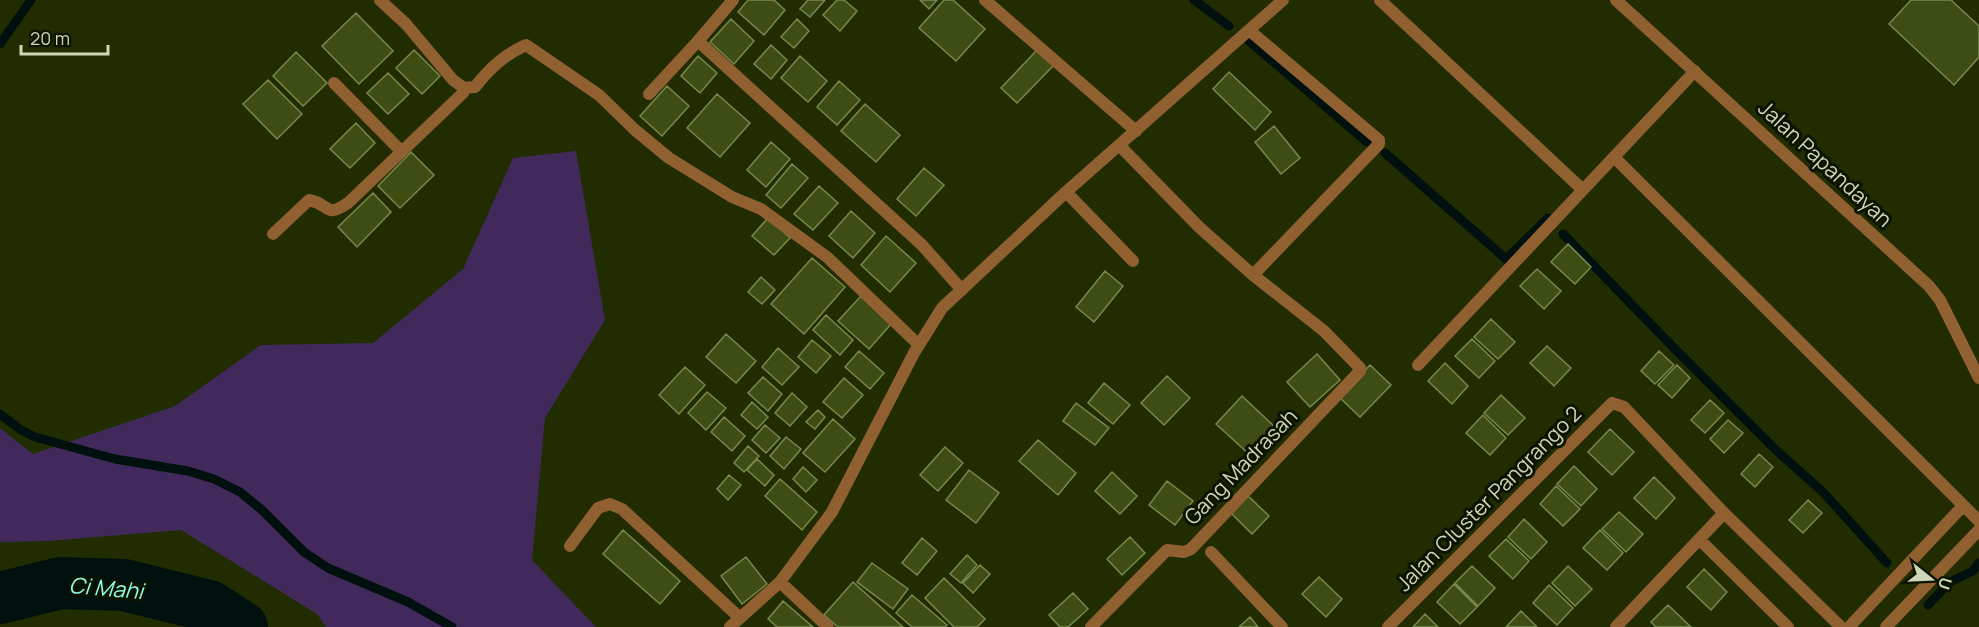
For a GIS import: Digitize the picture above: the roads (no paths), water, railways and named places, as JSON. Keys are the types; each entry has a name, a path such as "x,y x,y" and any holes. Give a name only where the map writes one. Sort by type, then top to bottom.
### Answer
{"street":[{"path":"380,0 406,24 453,80 464,88 476,87 491,68 509,53 526,45 600,95 635,130 669,158 732,197 761,209 818,251 919,345"},
{"path":"649,94 733,0"},
{"path":"730,627 780,582 832,512 919,345 942,308 1066,192 1283,0"},
{"path":"1380,0 1583,190"},
{"name":"Jalan Papandayan","path":"1616,0 1929,286 1940,300 1979,378"},
{"path":"987,1 1136,131"},
{"path":"1120,146 1199,227 1253,275 1378,144 1379,140 1250,31"},
{"path":"698,41 922,245 962,290"},
{"path":"1418,366 1695,71"},
{"path":"334,83 401,151"},
{"path":"273,234 309,200 316,201 329,210 337,210 343,206 463,93 464,88"},
{"path":"1614,158 1979,521"},
{"path":"1066,192 1133,261"},
{"name":"Gang Madrasah","path":"1091,627 1167,550 1184,552 1191,549 1360,371 1360,368 1324,331 1253,275"},
{"name":"Jalan Cluster Pangrango 2","path":"1388,627 1612,403 1619,404 1724,513"},
{"path":"570,546 598,508 610,504 622,509 739,617"},
{"path":"1849,627 1963,506"},
{"path":"1616,627 1724,513 1841,627"},
{"path":"1886,627 1979,530"},
{"path":"1700,540 1788,627"},
{"path":"1211,552 1282,627"},
{"path":"780,582 828,627"}],"waterway":[{"path":"0,44 31,0"},
{"path":"1194,0 1229,26"},
{"path":"1248,40 1367,142"},
{"path":"1385,153 1506,259 1548,218"},
{"path":"1563,234 1777,451 1823,492 1887,563"},
{"path":"0,414 21,430 35,437 115,459 188,471 214,479 240,492 262,510 304,552 328,568 408,602 452,627"},
{"path":"1928,605 1950,582 1973,571 1979,563"},
{"name":"Ci Mahi","path":"0,598 61,583 124,585 209,606 242,627"}]}
